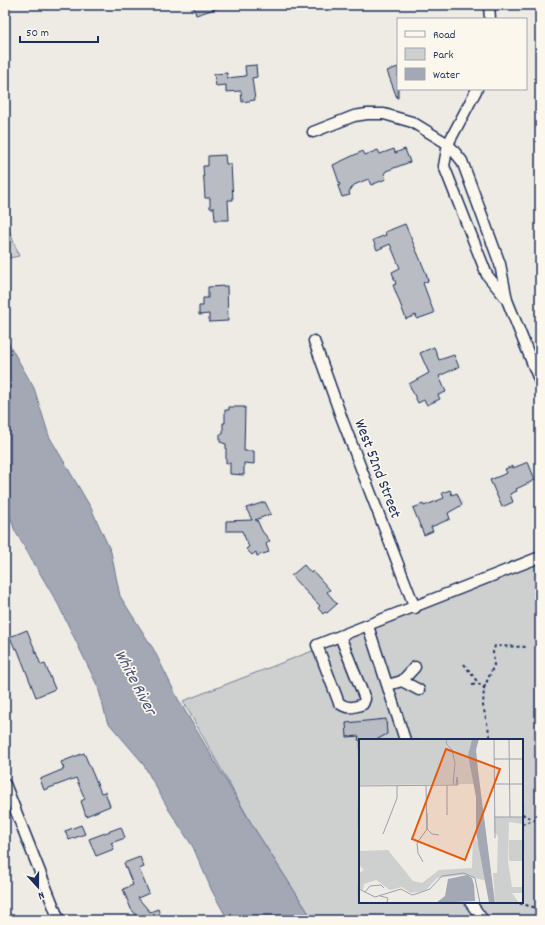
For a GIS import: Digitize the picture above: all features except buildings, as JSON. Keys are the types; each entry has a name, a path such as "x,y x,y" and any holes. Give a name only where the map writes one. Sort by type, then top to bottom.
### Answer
{"street":[{"path":"489,5 490,18"},
{"path":"476,90 448,144 444,166 488,275 507,300"},
{"path":"313,132 354,116 384,114 412,122 448,144 462,161 500,264 507,300 540,382"},
{"name":"West 52nd Street","path":"314,341 414,608"},
{"path":"340,636 365,699 363,704 358,706 345,708 339,702 317,645 340,636 368,626 414,608 540,556"},
{"path":"368,626 405,739"},
{"path":"388,685 402,681 415,668"},
{"path":"402,681 419,690"},
{"path":"5,784 59,920"},
{"path":"471,903 483,920"}],"path":[{"path":"491,739 483,706 484,688 494,665 493,652 495,646 527,647"},
{"path":"464,664 479,684 484,688"},
{"path":"472,685 479,684"},
{"path":"523,814 534,819"},
{"path":"523,824 540,818"},
{"path":"519,903 540,907"}],"green space":[{"path":"5,219 19,256 5,259"},
{"path":"540,563 540,920 313,920 254,828 183,701"}],"water":[{"name":"White River","path":"5,337 34,388 49,436 91,508 111,552 120,596 154,650 178,699 254,828 313,920 228,920 212,891 193,847 169,810 142,762 107,721 98,687 58,604 15,531 5,502"}]}
